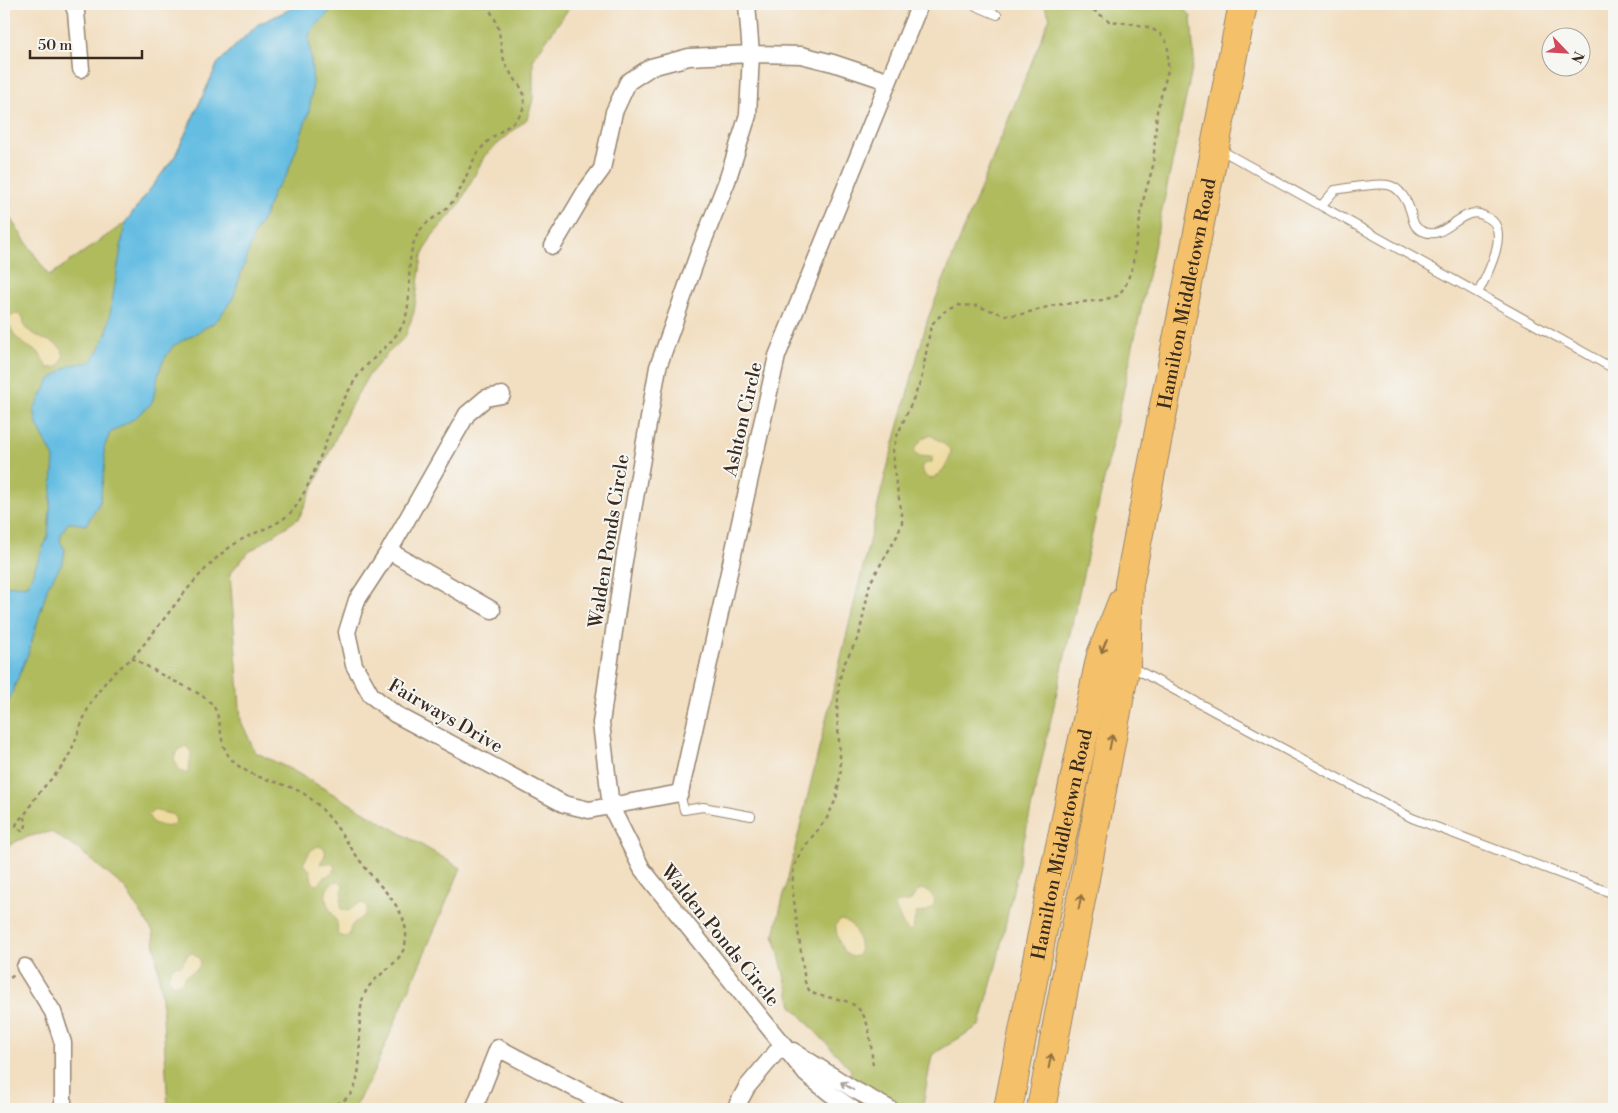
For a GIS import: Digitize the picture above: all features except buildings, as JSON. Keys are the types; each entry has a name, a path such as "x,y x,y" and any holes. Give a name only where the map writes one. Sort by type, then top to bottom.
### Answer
{"highway":[{"name":"Hamilton Middletown Road","path":"1041,1109 1126,664 1129,584 1243,4"},
{"name":"Hamilton Middletown Road","path":"1008,1109 1051,888 1101,655 1129,584"}],"street":[{"path":"73,4 76,12 81,69"},
{"name":"Walden Ponds Circle","path":"748,4 751,54 748,115 728,181 699,252 658,367 624,560 601,724 611,807 642,869 806,1074 830,1094 853,1109"},
{"name":"Ashton Circle","path":"680,793 777,356 920,4"},
{"path":"553,246 585,192 602,169 614,112 628,82 651,67 689,57 751,54 801,56 833,63 888,81"},
{"name":"Fairways Drive","path":"502,395 486,398 467,414 389,551 357,600 347,632 354,665 371,695 395,714 564,804 589,810 611,807"},
{"path":"389,551 492,610"},
{"path":"611,807 680,793"},
{"path":"25,967 53,1012 63,1043 63,1109"},
{"path":"735,1109 747,1087 783,1044"},
{"name":"Walden Ponds Circle","path":"783,1044 853,1089 890,1109"},
{"path":"474,1109 498,1048 614,1109"}],"lane":[{"path":"971,4 997,15"},
{"path":"1215,147 1614,369"},
{"path":"1321,206 1335,190 1388,185 1400,191 1410,210 1414,225 1430,234 1440,232 1454,221 1471,213 1482,215 1492,220 1498,229 1497,245 1489,270 1478,293"},
{"path":"1126,664 1412,818 1614,894"},
{"path":"680,793 684,810 703,807 751,816"}],"path":[{"path":"24,817 27,824 22,831 17,828 16,823 24,817 37,796 66,760 84,716 96,694 113,674 132,658 211,564 241,540 277,524 292,512 304,492 342,404 355,379 372,358 397,333 403,323 409,298 412,255 419,230 453,202 477,152 516,120 524,106 524,96 521,87 507,68 497,23 484,4"},
{"path":"873,1064 866,1021 859,1008 848,1002 816,995 810,992 805,982 792,886 794,867 801,851 827,818 836,798 841,770 837,714 839,682 843,666 859,636 870,583 902,523 893,450 920,381 931,325 944,312 959,305 977,306 1014,315 1054,305 1102,300 1117,296 1125,287 1132,268 1143,201 1153,166 1157,112 1168,70 1168,49 1166,41 1151,28 1109,21 1085,4"},
{"path":"132,658 203,697 215,708 225,752 234,762 249,773 281,783 302,793 313,802 336,827 402,916 406,936 404,949 398,959 370,985 362,1002 359,1062 355,1085 342,1102 322,1109"}],"green space":[{"path":"301,4 572,4 533,59 533,100 527,119 485,155 459,205 432,236 422,256 414,312 405,337 368,376 349,409 299,518 249,552 230,573 241,721 255,752 292,770 461,868 371,1078 353,1109 168,1109 162,998 153,932 125,888 78,849 51,832 20,840 4,850 4,209 49,276 125,223 175,156 218,63 257,25"},
{"path":"1043,4 1182,4 1191,17 1194,60 1116,426 997,962 980,1025 932,1055 922,1109 846,1109 851,1070 792,1006 774,935 885,476 928,318 1050,17"}],"sand":[{"path":"18,314 23,317 25,328 61,348 63,356 58,367 48,368 39,353 15,336 7,320 11,315"},
{"path":"930,435 949,448 951,453 940,473 932,478 928,478 921,468 924,464 932,462 932,457 918,456 914,450 924,437"},
{"path":"185,746 191,751 187,774 180,771 174,759 177,751"},
{"path":"153,810 174,815 176,822 171,826 153,823 148,815"},
{"path":"318,846 324,848 325,853 320,864 332,863 335,868 332,874 324,877 319,884 315,885 312,881 310,870 303,864 311,850"},
{"path":"337,881 342,883 343,886 341,909 348,911 360,903 364,903 367,907 365,914 353,924 349,935 346,937 338,935 336,921 326,900 327,889"},
{"path":"921,889 932,895 934,905 926,912 916,913 913,929 909,931 903,925 895,906 899,902 910,902"},
{"path":"840,920 845,921 854,928 858,938 859,955 849,956 842,947 836,929 836,924"},
{"path":"193,953 200,959 198,968 185,976 181,984 172,984 168,976 172,967 176,965 181,966 188,954"}],"water":[{"path":"301,4 337,4 311,31 309,38 313,82 309,112 286,176 274,191 264,217 255,232 233,298 219,318 212,324 173,346 163,361 150,405 135,418 110,433 104,448 105,462 100,502 86,525 68,523 62,532 60,541 65,550 63,562 48,586 29,651 4,712 4,586 28,585 48,536 54,458 37,425 34,409 50,379 70,365 91,362 100,348 107,332 125,223 175,156 218,63 257,25"}]}
